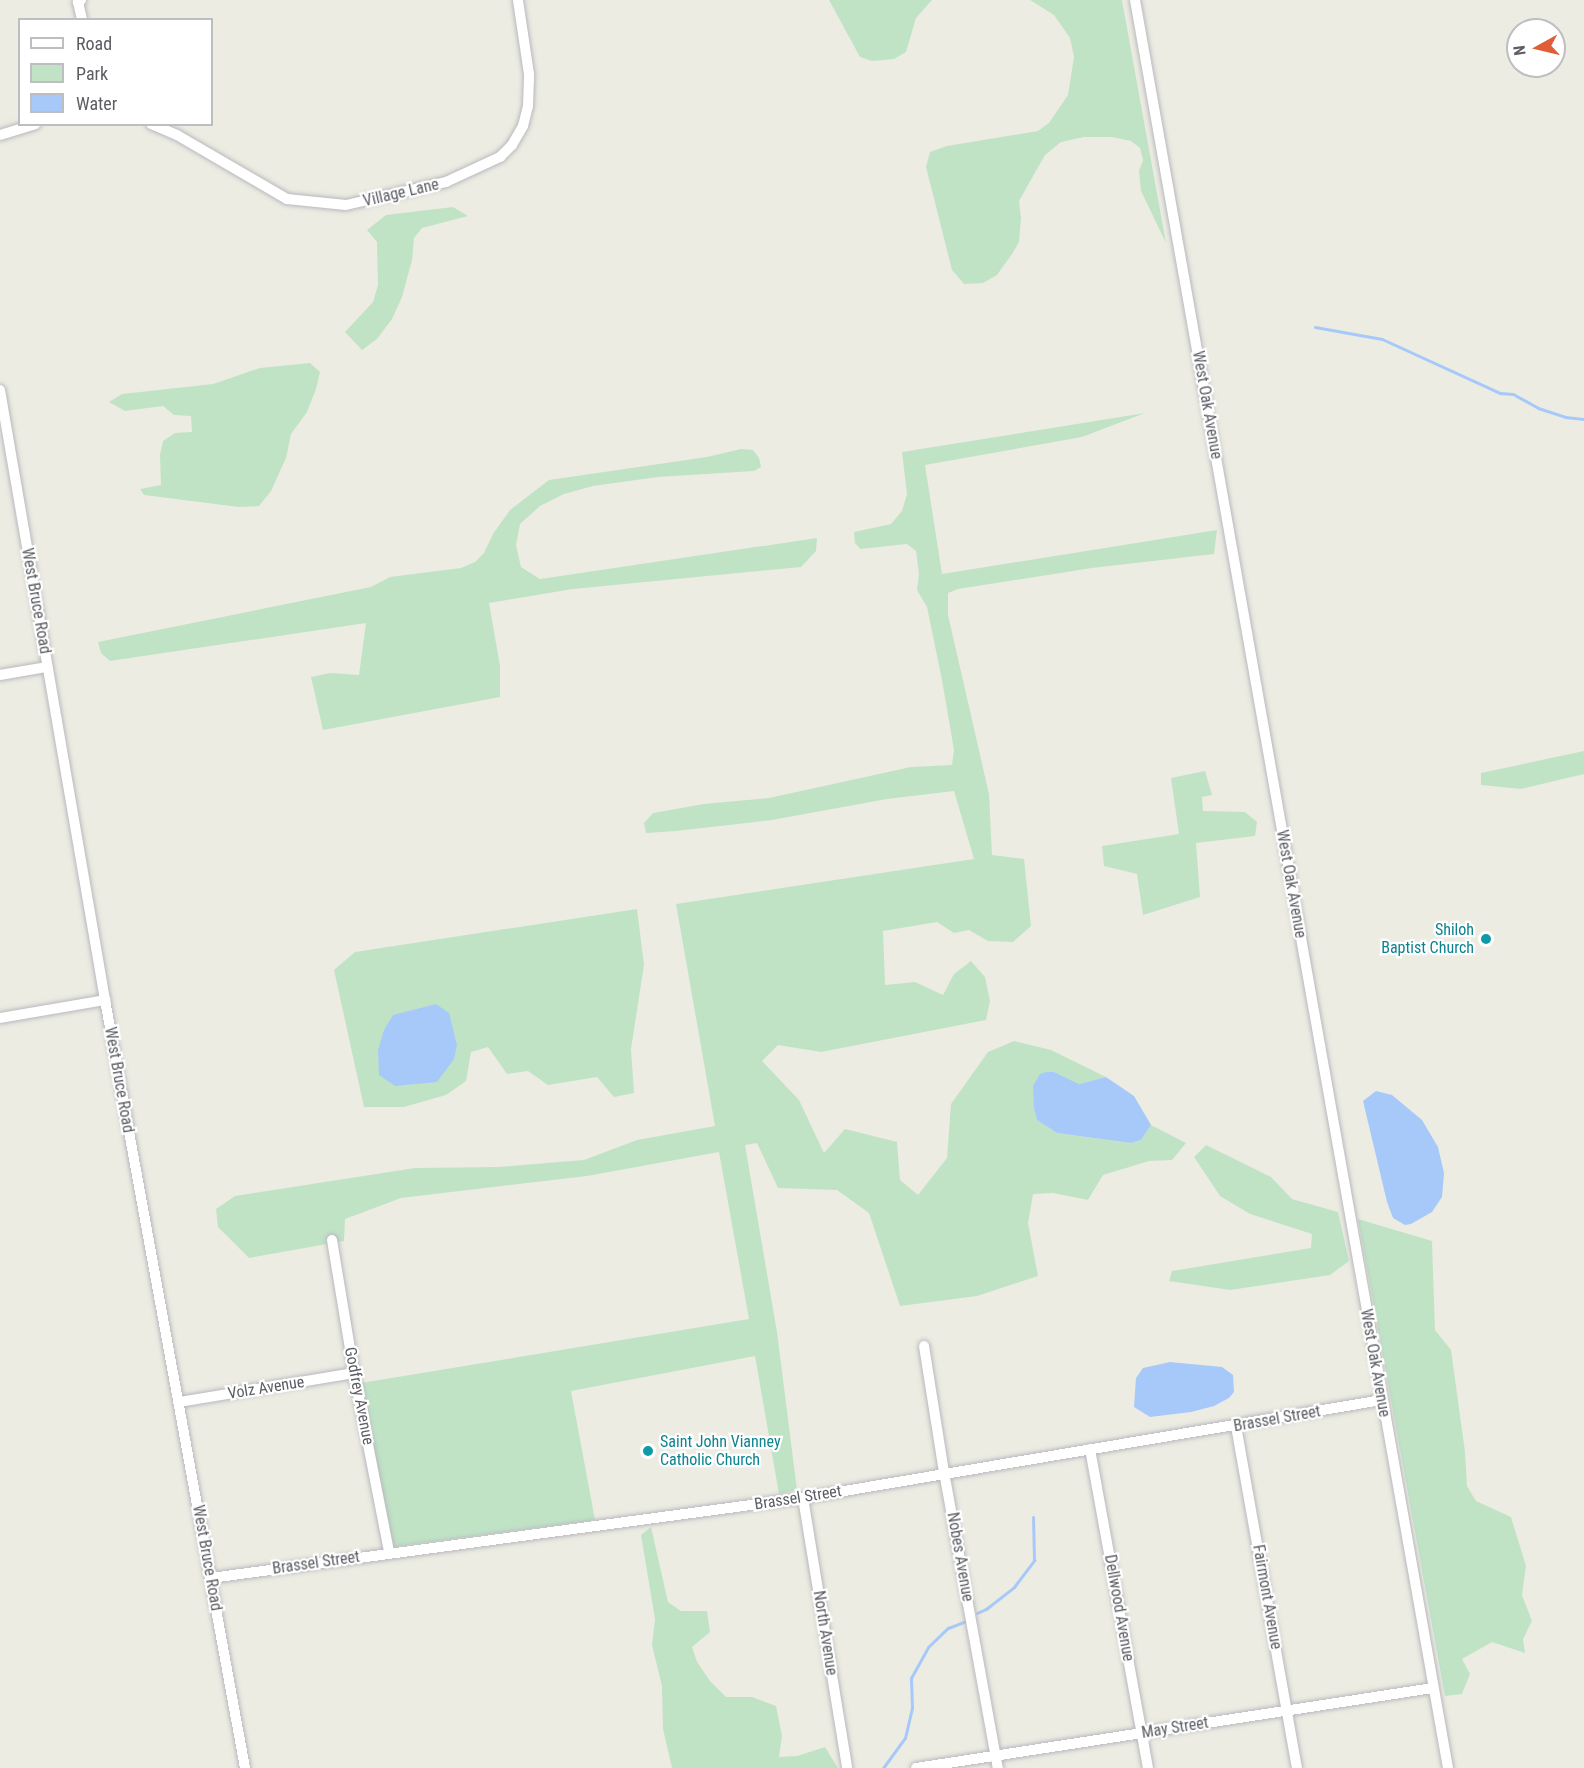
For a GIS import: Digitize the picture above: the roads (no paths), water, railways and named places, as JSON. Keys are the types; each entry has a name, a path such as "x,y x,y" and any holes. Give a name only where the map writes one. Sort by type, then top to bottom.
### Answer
{"street":[{"path":"81,0 78,2 82,18"},
{"name":"Village Lane","path":"156,126 177,135 287,199 346,205 446,182 500,157 512,145 523,126 528,106 529,75 518,0"},
{"name":"West Oak Avenue","path":"1135,0 1448,1768"},
{"path":"0,135 29,126"},
{"name":"West Bruce Road","path":"0,390 105,1000 245,1768"},
{"path":"0,675 47,667"},
{"path":"0,1018 105,1000"},
{"name":"Godfrey Avenue","path":"332,1240 354,1373 389,1552"},
{"name":"Nobes Avenue","path":"924,1346 944,1472 998,1768"},
{"name":"Volz Avenue","path":"178,1402 354,1373"},
{"name":"Brassel Street","path":"211,1578 389,1552 803,1498 944,1472 1236,1426 1382,1400"},
{"name":"Fairmont Avenue","path":"1236,1426 1297,1768"},
{"name":"Dellwood Avenue","path":"1090,1449 1148,1768"},
{"name":"North Avenue","path":"803,1498 847,1768"},
{"name":"May Street","path":"916,1768 1433,1688"}],"water":[{"path":"436,1004 449,1013 457,1045 454,1059 437,1082 395,1086 379,1075 378,1050 384,1030 393,1015"},
{"path":"1054,1072 1079,1084 1106,1077 1134,1096 1151,1125 1141,1140 1131,1143 1057,1133 1037,1120 1034,1109 1033,1086 1040,1074"},
{"path":"1376,1091 1392,1095 1422,1120 1438,1147 1444,1173 1442,1197 1432,1212 1411,1224 1405,1225 1393,1218 1387,1202 1363,1101"},
{"path":"1170,1362 1222,1367 1233,1375 1234,1392 1229,1398 1214,1406 1191,1412 1150,1417 1134,1407 1136,1378 1143,1368"}],"waterway":[{"path":"1315,327 1382,339 1500,393 1513,394 1538,408 1565,417 1584,419"},
{"path":"977,1613 986,1609 1014,1587 1034,1560 1033,1517"},
{"path":"883,1768 905,1738 912,1708 911,1678 928,1647 948,1628 969,1620"}],"place":[{"name":"Shiloh Baptist Church","path":"1486,939"},
{"name":"Saint John Vianney Catholic Church","path":"648,1451"}]}
